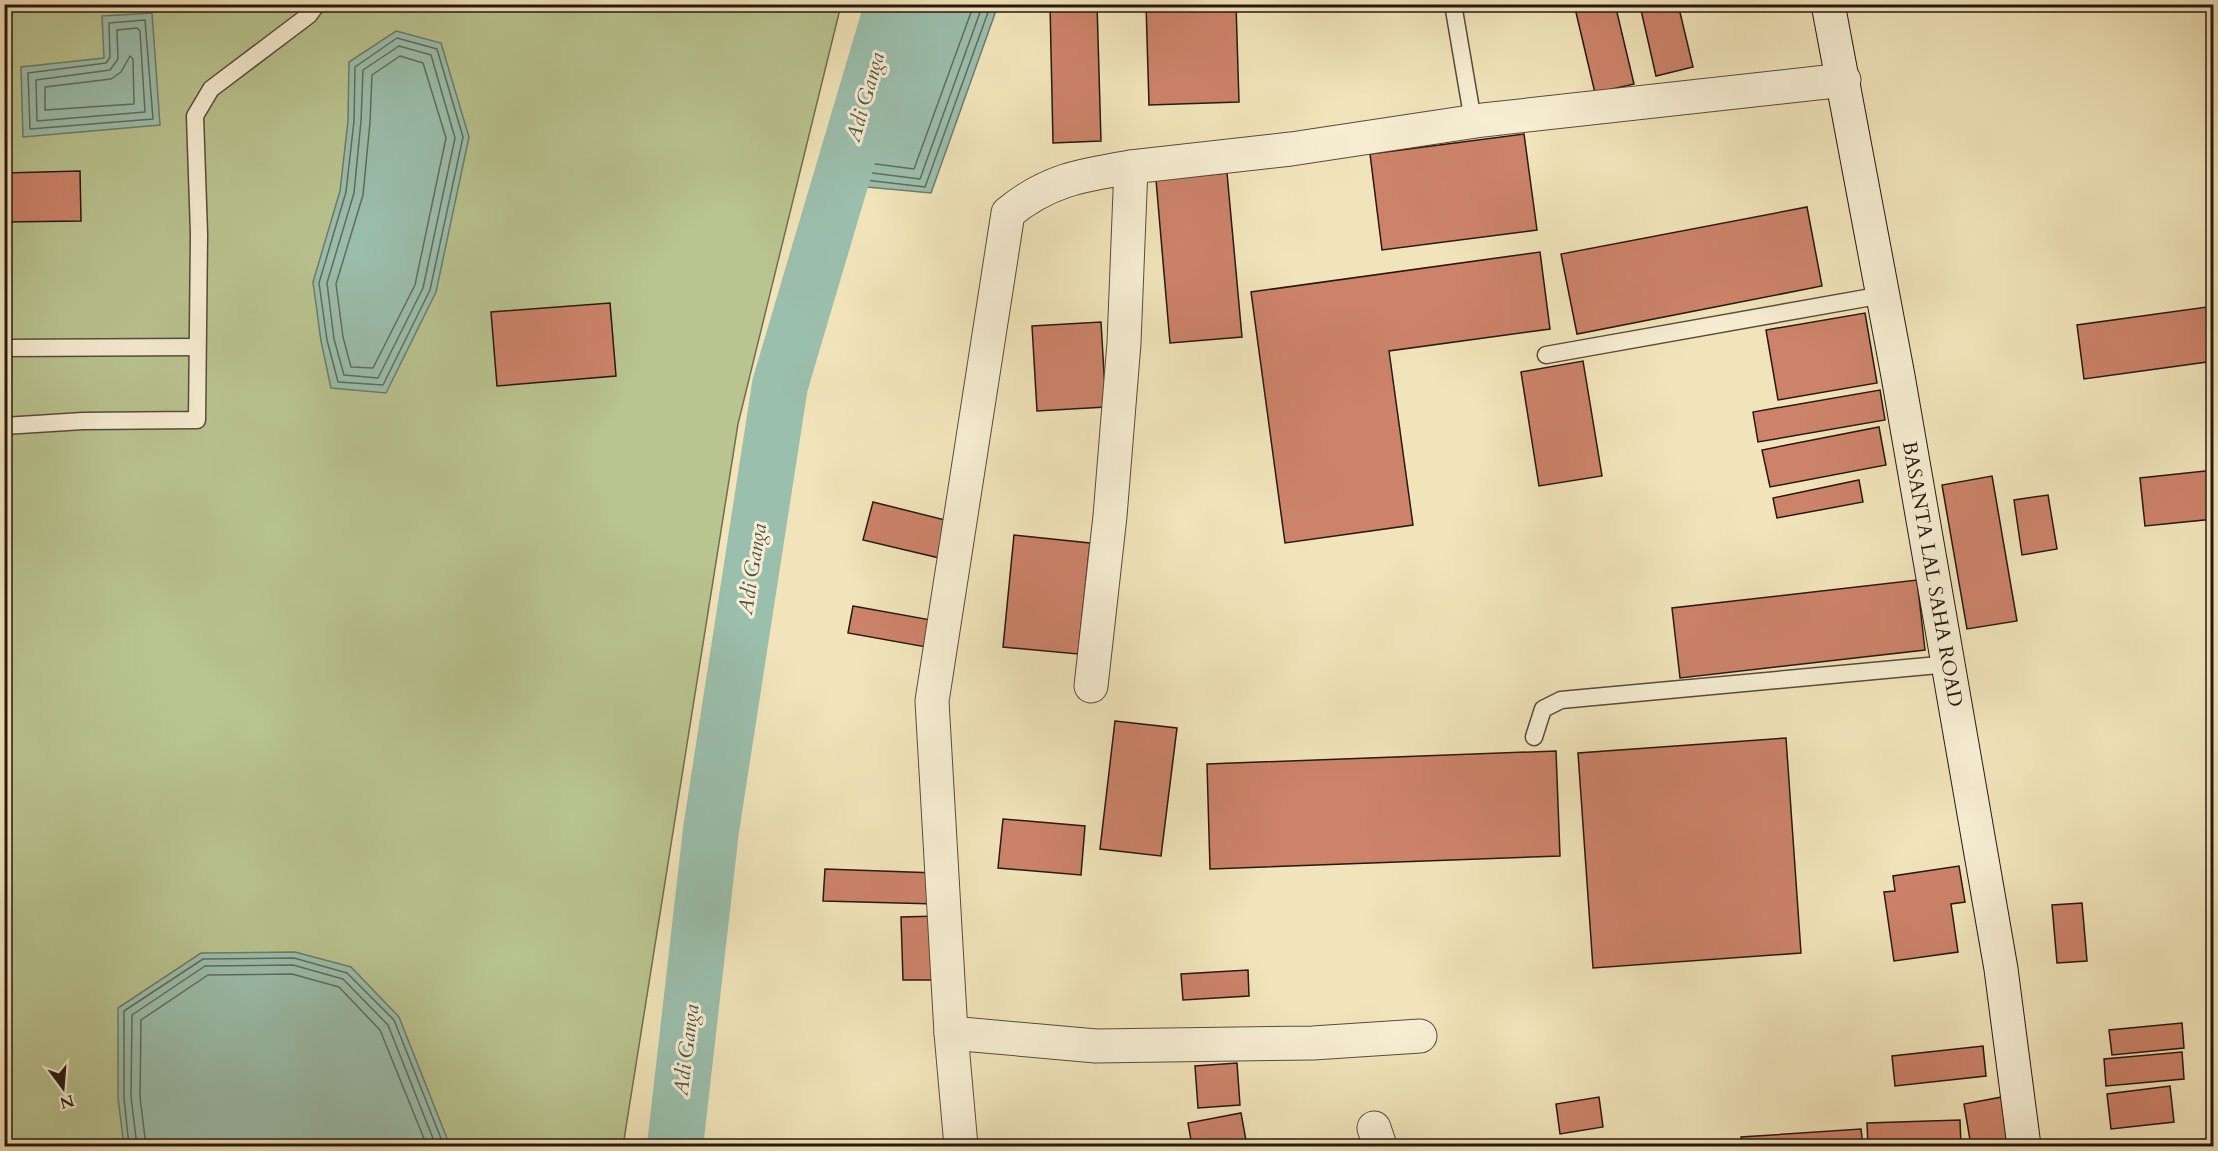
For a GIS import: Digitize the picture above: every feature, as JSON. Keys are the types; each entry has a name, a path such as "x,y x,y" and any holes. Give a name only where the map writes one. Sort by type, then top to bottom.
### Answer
{"street":[{"name":"BASANTA LAL SAHA ROAD","path":"1828,4 1844,80 1949,664 2001,969 2024,1146"},
{"path":"961,1146 951,1033 932,701 1008,213 1029,196 1072,176 1291,149 1473,122 1844,80"},
{"path":"1091,686 1110,516 1124,344 1131,167"},
{"path":"951,1033 1096,1046 1290,1043 1420,1036"}],"lane":[{"path":"4,426 83,421 196,420 199,234 195,116 211,88 309,15 316,4"},
{"path":"1453,4 1473,122"},
{"path":"1546,355 1883,295"},
{"path":"4,348 198,347"},
{"path":"1534,737 1543,709 1562,700 1949,664"}],"green space":[{"path":"5,5 841,5 738,424 623,1146 5,1146"}],"water":[{"path":"865,5 998,5 931,193 814,182 843,93"},
{"path":"152,13 160,125 23,137 21,67 104,58 102,16"},
{"path":"396,31 441,43 469,137 436,292 386,393 331,388 321,341 313,282 340,191 348,121 349,62"},
{"path":"295,952 351,967 399,1017 450,1146 124,1146 118,1098 118,1008 201,953"}],"building":[{"path":"1050,4 1097,4 1101,141 1053,143"},
{"path":"1146,4 1236,4 1239,102 1149,105"},
{"path":"1574,4 1615,4 1634,84 1595,93"},
{"path":"1662,4 1678,4 1693,67 1656,76 1641,10"},
{"path":"1524,134 1537,230 1382,250 1370,154"},
{"path":"80,171 81,221 4,222 4,173"},
{"path":"1227,173 1242,337 1170,343 1156,180"},
{"path":"1807,207 1822,286 1577,334 1561,254"},
{"path":"1540,252 1550,329 1389,351 1413,525 1285,543 1251,292"},
{"path":"610,303 616,376 497,386 491,312"},
{"path":"2214,306 2214,361 2084,379 2077,325"},
{"path":"1865,313 1877,383 1778,400 1766,330"},
{"path":"1101,322 1106,407 1037,411 1032,326"},
{"path":"1583,361 1602,476 1539,486 1521,372"},
{"path":"1880,390 1885,420 1758,442 1753,412"},
{"path":"1879,427 1886,465 1770,487 1762,450"},
{"path":"2214,470 2214,519 2145,526 2140,478"},
{"path":"1992,476 2017,621 1967,629 1942,485"},
{"path":"1859,480 1863,502 1777,518 1773,498"},
{"path":"2048,495 2057,549 2022,555 2014,500"},
{"path":"873,502 957,523 948,560 863,540"},
{"path":"1014,535 1090,543 1078,654 1003,647"},
{"path":"1917,580 1925,650 1680,678 1672,608"},
{"path":"853,606 931,620 926,647 848,633"},
{"path":"1115,721 1177,728 1161,856 1100,849"},
{"path":"1786,738 1801,953 1593,968 1578,753"},
{"path":"1556,751 1560,856 1210,869 1207,764"},
{"path":"1003,819 1085,826 1081,875 998,868"},
{"path":"1959,866 1965,902 1951,904 1958,952 1894,961 1884,892 1895,891 1893,876"},
{"path":"825,869 937,873 936,904 823,901"},
{"path":"2082,903 2087,961 2057,963 2052,905"},
{"path":"938,916 940,980 903,980 901,917"},
{"path":"1248,970 1249,996 1183,1000 1181,974"},
{"path":"2182,1023 2184,1048 2112,1055 2109,1030"},
{"path":"1983,1046 1986,1076 1895,1086 1892,1056"},
{"path":"2182,1052 2184,1079 2106,1086 2104,1059"},
{"path":"1237,1063 1240,1105 1198,1108 1195,1066"},
{"path":"2170,1086 2174,1122 2111,1129 2107,1094"},
{"path":"1599,1097 1603,1127 1560,1134 1556,1104"},
{"path":"2002,1097 2010,1146 1971,1146 1964,1104"},
{"path":"1241,1113 1247,1146 1192,1146 1188,1123"},
{"path":"1960,1120 1961,1146 1868,1146 1867,1123"},
{"path":"1861,1129 1863,1146 1742,1146 1741,1137"}],"waterway":[{"name":"Adi Ganga","path":"675,1146 711,830 780,385 893,4"}]}
